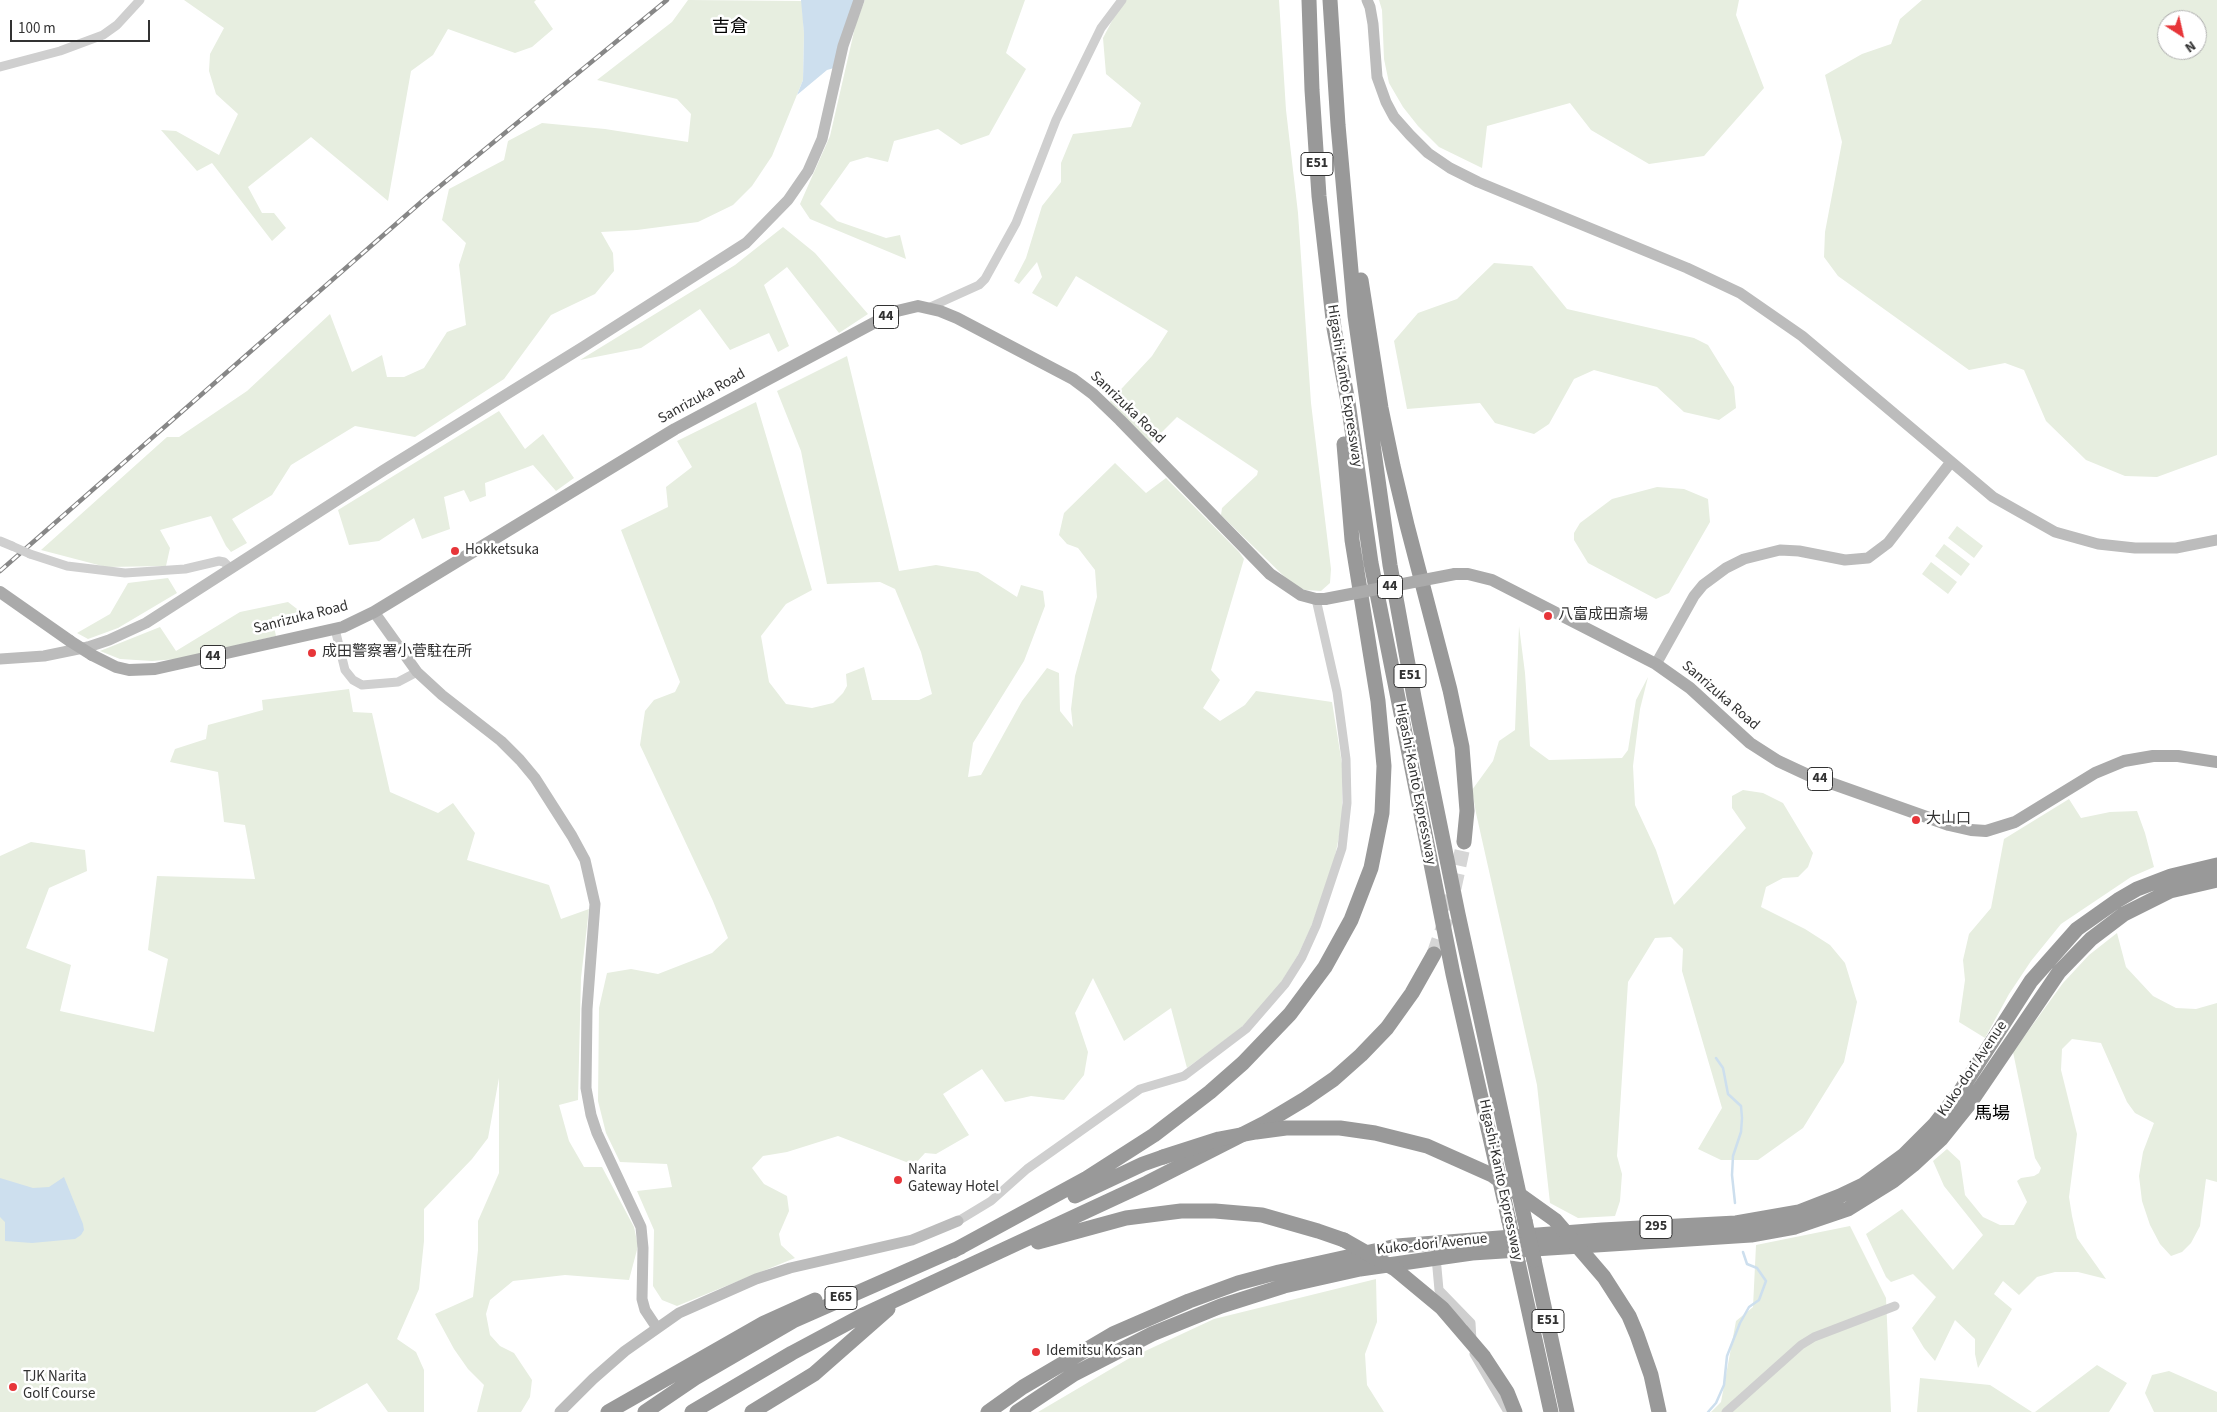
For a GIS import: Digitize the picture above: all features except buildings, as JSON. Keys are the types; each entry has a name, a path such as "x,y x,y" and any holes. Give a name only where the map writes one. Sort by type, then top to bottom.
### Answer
{"highway":[{"name":"Higashi-Kanto Expressway","path":"1309,0 1318,187 1334,328 1348,402 1372,563 1453,974 1510,1221 1551,1412"},
{"name":"Higashi-Kanto Expressway","path":"1330,0 1338,125 1355,316 1390,565 1458,914 1567,1412"},
{"path":"1338,125 1381,408 1406,526 1450,690 1462,747 1467,810 1464,842"},
{"path":"953,1251 1087,1178 1130,1151 1183,1114 1244,1063 1290,1014 1315,981 1351,920 1365,889 1382,813 1382,738 1352,540 1334,328"},
{"name":"Kuko-dori Avenue","path":"988,1412 1032,1382 1121,1330 1189,1301 1238,1283 1279,1272 1397,1246 1602,1230 1736,1223 1799,1212 1840,1196 1863,1185 1904,1156 1935,1124 1961,1090 2031,981 2077,928 2137,889 2171,876 2217,865"},
{"name":"Kuko-dori Avenue","path":"1017,1412 1074,1374 1152,1334 1220,1306 1284,1286 1321,1277 1436,1257 1546,1247 1751,1235 1796,1227 1848,1209 1872,1195 1913,1165 1953,1125 2044,992 2074,955 2091,939 2124,914 2170,892 2217,880"},
{"path":"978,1262 1147,1183 1265,1123 1305,1100 1348,1067 1387,1028 1412,993 1434,954"},
{"path":"953,1251 1143,1164 1219,1139 1286,1128 1340,1128 1375,1133 1427,1146 1492,1175 1555,1220 1604,1277 1628,1316 1651,1375 1659,1412"},
{"path":"978,1262 1097,1224 1135,1216 1181,1211 1215,1210 1262,1215 1344,1240 1395,1269 1442,1308 1484,1357 1507,1392 1515,1412"},
{"name":"E65","path":"645,1412 694,1378 770,1333 820,1308 953,1251"},
{"name":"E65","path":"692,1412 827,1333 978,1262"},
{"path":"608,1412 787,1311 837,1293 893,1277"},
{"path":"752,1412 801,1383 886,1311 928,1284"}],"main road":[{"name":"Sanrizuka Road","path":"0,592 92,655 116,667 129,670 155,669 335,629 374,612 675,429 897,311 918,306 957,318 1073,379 1093,394 1270,574 1300,595 1321,599 1455,574 1468,574 1492,580 1656,664 1690,688 1750,743 1778,761 1808,774 1949,825 1986,831 2015,822 2095,773 2124,760 2153,756 2178,756 2217,762"}],"street":[{"path":"0,67 60,52 104,35 117,25 140,0"},
{"path":"0,659 65,653 109,640 146,623 384,470 716,264 759,231 788,200 808,171 822,139 843,46 859,0"},
{"path":"928,308 979,285 986,279 1016,223 1056,120 1101,28 1122,0"},
{"path":"1367,0 1372,15 1375,66 1380,88 1394,117 1428,153 1478,182 1687,268 1740,293 1802,336 1993,497 2055,532 2074,539 2098,544 2135,548 2176,548 2217,540"},
{"path":"1656,664 1694,596 1703,585 1726,568 1744,559 1780,550 1799,551 1845,560 1868,558 1888,543 1951,462"},
{"path":"0,541 30,554 61,564 125,573 185,569 219,561 224,562 231,569"},
{"path":"564,1410 592,1379 679,1313 756,1279 790,1268 912,1240 958,1221 991,1201 1027,1169 1140,1089 1184,1076 1246,1029 1285,984 1302,957 1316,926 1342,848 1348,803 1346,759 1321,599"},
{"path":"374,612 417,672 502,741 520,760 535,778 585,860 595,904 587,1009 586,1088 591,1115 597,1133 641,1227 644,1248 642,1299 645,1310 657,1328"},
{"path":"335,629 345,670 353,680 362,685 398,682 417,672"},
{"path":"1436,1257 1439,1290 1471,1323 1472,1351 1508,1412"},
{"path":"1726,1412 1801,1345 1814,1337 1895,1306"}],"shaded area":[{"path":"184,0 536,0 534,2 553,29 532,47 515,53 448,29 433,55 411,71 388,201 311,137 248,187 262,213 274,213 286,228 272,241 212,163 197,171 161,130 176,131 219,155 238,114 216,94 209,71 210,54 224,28"},
{"path":"688,0 802,1 804,34 803,80 772,156 752,186 733,205 698,222 637,230 601,232 613,253 614,271 595,294 551,315 504,379 415,437 355,426 291,465 272,495 232,519 247,543 231,552 211,516 160,530 170,548 166,566 106,567 41,550 167,437 179,437 247,391 330,314 352,372 382,355 387,377 404,377 424,368 447,332 466,325 459,265 466,243 442,220 449,189 504,160 508,141 542,123 605,129 688,142 691,114 677,99 597,80 672,22"},
{"path":"865,0 1025,0 1006,53 1026,69 989,135 961,145 938,129 894,141 888,162 867,157 850,162 820,204 837,221 886,238 900,235 906,259 810,219 800,204 830,136 856,23"},
{"path":"1123,0 1279,0 1286,110 1298,213 1311,403 1331,569 1330,583 1321,591 1305,590 1292,584 1221,515 1222,508 1257,475 1258,471 1177,417 1150,444 1112,408 1110,401 1152,356 1168,331 1076,276 1057,307 1032,293 1042,277 1037,262 1019,284 1014,281 1026,258 1042,206 1061,182 1061,163 1073,134 1131,127 1141,103 1106,74 1103,38"},
{"path":"1379,0 1739,0 1736,15 1764,88 1704,156 1649,164 1591,130 1570,103 1487,126 1482,168 1439,147 1418,126 1403,107 1389,83 1384,59 1382,10"},
{"path":"1922,0 2217,0 2217,455 2157,477 2125,476 2086,460 2046,421 2024,370 2005,363 1969,370 1838,276 1824,257 1825,232 1842,142 1825,75 1862,54 1891,44 1900,19"},
{"path":"783,227 815,253 868,314 839,333 787,267 764,285 789,346 778,352 769,333 730,350 700,309 641,348 580,360 735,265"},
{"path":"1494,263 1532,266 1567,309 1694,338 1708,345 1734,387 1736,408 1719,420 1684,412 1657,387 1594,370 1574,379 1549,424 1534,434 1495,423 1480,403 1407,409 1394,341 1418,313 1457,299"},
{"path":"847,356 899,571 936,565 978,572 1017,597 1021,585 1043,591 1045,606 1024,661 973,743 968,777 981,775 1022,701 1047,668 1059,673 1060,711 1073,727 1071,709 1075,676 1097,597 1095,570 1078,548 1067,544 1059,535 1064,513 1115,463 1146,493 1166,478 1244,559 1211,670 1220,680 1203,708 1220,721 1245,705 1256,691 1332,702 1342,764 1342,822 1333,866 1311,927 1298,955 1277,989 1241,1028 1187,1068 1171,1008 1124,1041 1093,978 1075,1013 1088,1052 1084,1075 1064,1100 1031,1096 1005,1102 982,1069 943,1094 969,1135 936,1154 925,1153 914,1165 838,1136 787,1152 763,1156 752,1168 764,1184 787,1196 789,1211 779,1234 781,1245 795,1258 677,1306 662,1300 653,1286 654,1230 637,1191 672,1187 667,1164 620,1162 606,1133 598,1101 599,1008 607,973 631,969 658,974 712,953 728,938 713,901 640,745 645,711 654,700 675,692 680,682 621,530 668,507 666,487 692,467 677,441 756,402 812,590 786,604 761,636 769,682 786,704 812,708 833,703 847,686 846,674 864,667 872,700 919,700 932,694 921,652 895,589 880,582 827,584 801,451 777,391"},
{"path":"499,411 525,449 543,434 574,478 556,491 533,465 485,483 486,496 470,502 464,490 444,497 450,529 422,539 414,518 379,541 349,545 338,510"},
{"path":"1657,487 1684,489 1708,499 1710,522 1669,593 1656,599 1588,563 1574,540 1574,533 1580,523 1612,499"},
{"path":"1957,526 1983,546 1974,558 1948,538"},
{"path":"1944,544 1970,564 1961,576 1935,556"},
{"path":"1931,562 1957,582 1948,594 1922,574"},
{"path":"168,578 177,593 118,628 88,639 77,633 110,614 128,583"},
{"path":"288,602 301,612 272,617 276,636 177,659 152,661 120,659 100,651 160,627 176,651 240,612"},
{"path":"1519,626 1525,673 1530,746 1549,760 1622,758 1628,750 1636,700 1648,677 1640,709 1633,766 1635,805 1656,850 1674,905 1746,828 1732,808 1732,796 1743,790 1763,793 1783,803 1813,853 1808,867 1798,877 1783,878 1766,887 1761,907 1805,929 1830,945 1845,963 1857,1002 1844,1062 1803,1128 1758,1160 1721,1160 1698,1149 1722,1108 1682,971 1683,949 1671,937 1655,938 1628,982 1617,1156 1622,1174 1620,1201 1615,1216 1578,1218 1550,1203 1537,1085 1472,790 1493,761 1499,741 1515,730"},
{"path":"349,689 353,712 372,713 390,792 438,813 453,803 475,833 467,860 549,885 561,919 589,909 581,978 578,1100 559,1105 569,1141 584,1167 602,1167 634,1227 638,1246 629,1280 565,1275 513,1281 490,1300 486,1314 490,1335 500,1346 514,1353 532,1380 530,1397 521,1412 477,1412 484,1385 468,1369 454,1349 435,1314 473,1297 478,1250 478,1221 499,1173 499,1078 488,1138 472,1159 424,1209 424,1241 419,1289 397,1339 416,1352 424,1370 424,1412 388,1412 367,1383 315,1412 0,1412 0,856 31,842 85,850 87,871 49,888 26,948 71,965 60,1011 154,1032 168,959 148,950 157,876 255,879 245,825 224,822 218,772 170,762 175,749 206,739 208,725 263,710 262,700"},
{"path":"2069,799 2081,818 2110,812 2137,811 2154,867 2131,877 2061,924 2031,961 2009,994 1985,1038 1959,1022 1965,980 1963,960 1969,934 1991,908 2004,839"},
{"path":"2117,933 2126,967 2153,996 2176,1008 2196,1009 2217,1003 2217,1182 2206,1179 2200,1226 2191,1243 2182,1252 2171,1256 2160,1244 2150,1225 2142,1201 2139,1176 2143,1152 2154,1123 2135,1113 2127,1102 2101,1043 2072,1039 2062,1049 2061,1070 2077,1134 2069,1197 2077,1238 2106,1279 2078,1272 2055,1272 2037,1277 2019,1295 2003,1281 1994,1294 2012,1309 1978,1368 1975,1354 1975,1339 1955,1320 1935,1361 1924,1348 1912,1328 1936,1297 1913,1274 1891,1282 1886,1277 1866,1234 1902,1209 1953,1270 1983,1235 1944,1186 1933,1161 1947,1149 1960,1161 1965,1195 1983,1217 2000,1225 2014,1225 2027,1202 2017,1181 2021,1178 2034,1176 2039,1173 2041,1168 2035,1158 2013,1052 2063,983 2089,955"},
{"path":"1850,1226 1886,1298 1891,1412 1711,1412 1721,1402 1736,1321 1753,1307 1756,1245"},
{"path":"1376,1279 1377,1322 1365,1354 1367,1385 1384,1412 1038,1412 1128,1359 1214,1319"},
{"path":"2097,1365 2127,1383 2109,1412 2035,1412"},
{"path":"2169,1371 2217,1392 2217,1412 2154,1412 2145,1393 2152,1375"},
{"path":"1920,1378 1990,1385 2032,1412 1917,1412"}],"water":[{"path":"801,0 856,0 834,68 827,70 797,95 803,80 804,34"},
{"path":"64,1177 83,1224 84,1230 81,1235 75,1239 32,1243 5,1241 5,1222 0,1217 0,1178 33,1188 49,1187"}],"waterway":[{"path":"1716,1058 1723,1068 1728,1094 1741,1106 1741,1132 1733,1156 1732,1175 1735,1203"},
{"path":"1708,1412 1716,1403 1724,1385 1727,1356 1740,1323 1749,1307 1759,1300 1766,1281 1757,1268 1747,1264 1743,1252"}],"tunnel":[{"path":"1434,954 1449,911 1464,842"}],"railway":[{"path":"0,571 428,196 667,0"}],"place":[{"name":"Hokketsuka","path":"455,551"},
{"name":"八富成田斎場","path":"1548,616"},
{"name":"成田警察署小菅駐在所","path":"312,653"},
{"name":"大山口","path":"1916,820"},
{"name":"Narita Gateway Hotel","path":"898,1180"},
{"name":"Idemitsu Kosan","path":"1036,1352"},
{"name":"TJK Narita Golf Course","path":"13,1387"}],"district":[{"name":"吉倉","path":"730,28"},
{"name":"馬場","path":"1992,1115"}]}
